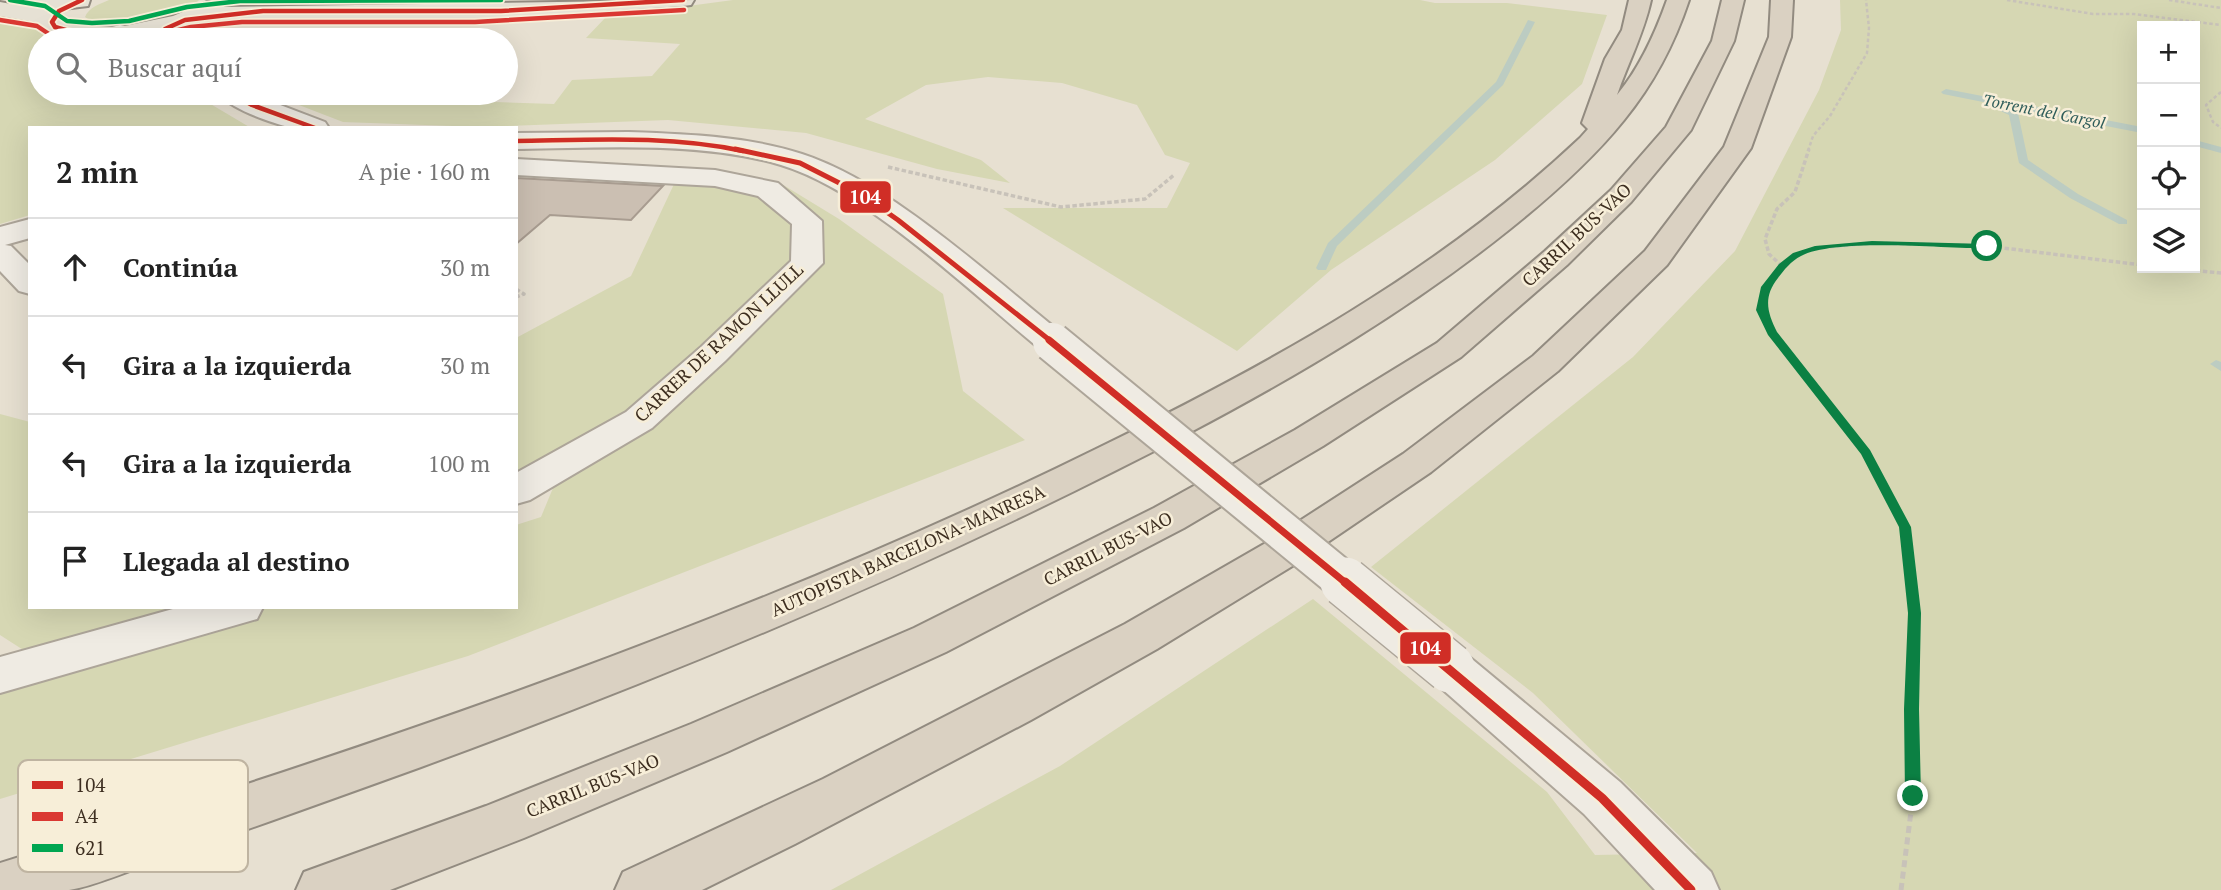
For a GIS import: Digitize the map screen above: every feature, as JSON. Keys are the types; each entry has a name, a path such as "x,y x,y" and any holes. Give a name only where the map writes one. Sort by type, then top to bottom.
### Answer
{"highway":[{"path":"1588,145 1617,59 1633,30 1640,0"},
{"name":"AUTOPISTA BARCELONA-MANRESA","path":"248,807 603,679 745,623 977,523 1247,389 1318,349 1436,272 1559,174 1614,116 1650,66 1672,20 1678,0"},
{"name":"CARRIL BUS-VAO","path":"324,890 505,822 697,744 930,640 1169,518 1309,438 1426,365 1449,350 1556,258 1621,196 1678,130 1723,41 1733,0"},
{"path":"643,890 803,814 983,723 1189,610 1364,499 1451,438 1557,354 1643,273 1703,202 1744,139 1768,84 1781,35 1782,0"},
{"name":"AUTOPISTA BARCELONA-MANRESA","path":"0,888 49,872"}],"main road":[{"path":"0,9 81,0"},
{"path":"52,22 59,11 81,0"},
{"path":"176,27 220,0"},
{"path":"245,0 296,9"},
{"path":"176,27 241,11 296,9 475,12 683,0"},
{"path":"0,9 41,16 58,28"}],"street":[{"path":"255,105 311,126"},
{"path":"518,141 652,139 714,145 800,163 861,194 898,220 1052,342 1450,668 1602,799 1691,890"},
{"name":"CARRER DE RAMON LLULL","path":"518,167 715,178 768,190 807,221 807,262 713,354 639,420 518,490"},
{"path":"0,237 28,229"},
{"path":"0,253 28,282"},
{"path":"0,675 234,609"}],"path":[{"path":"1782,266 1769,254 1765,239 1777,209 1795,192 1813,136 1830,116 1867,53 1869,28 1866,0"},
{"path":"2007,0 2093,14 2134,14 2221,25"},
{"path":"2168,0 2221,8"},
{"path":"2221,92 2206,105 2213,122 2221,128"},
{"path":"886,167 1061,207 1145,199 1174,175"},
{"path":"1901,890 1913,796 1911,709 1914,613 1905,527 1866,453 1772,332 1761,310 1766,287 1782,266 1797,255 1815,248 1872,243 1987,246 2137,264"},
{"path":"2200,271 2221,273"}],"green space":[{"path":"109,0 199,0 177,13 144,22 109,24 85,17 92,8"},
{"path":"733,0 1420,0 1435,3 1507,3 1607,15 1582,84 1495,160 1331,270 1237,351 1003,208 1167,208 1190,163 1165,155 1137,105 1062,83 988,77 926,85 865,119 981,160 1010,183 937,169 806,133 668,120 507,126 343,122 299,105 554,104 572,80 652,76 680,44 586,38 606,17"},
{"path":"1840,0 2221,0 2221,890 831,890 1060,766 1313,599 1547,792 1595,855 1697,853 1533,693 1371,567 1633,357 1735,251 1819,90 1841,30"},
{"path":"0,20 33,22 63,28 28,28 28,105 212,105 248,126 28,126 28,216 0,224"},
{"path":"675,182 780,183 839,219 943,294 963,391 1025,440 468,656 128,760 18,760 18,794 0,799 0,694 259,609 518,609 518,524 541,517 553,488 518,498 518,337 631,276"},
{"path":"0,414 28,421 28,609 168,609 28,653 0,635"}],"building":[{"path":"518,178 663,186 631,220 550,215 518,242"}],"waterway":[{"path":"1322,268 1332,245 1500,83 1531,22"},
{"name":"Torrent del Cargol","path":"1946,92 2137,129"},
{"path":"1997,106 2013,113 2023,161 2074,196 2123,222"},
{"name":"Torrent del Cargol","path":"2200,144 2221,150"},
{"path":"2216,364 2221,367"}],"transit line":[{"name":"621","path":"10,0 45,6 67,21 92,23 129,21 187,7 240,1 501,0"},
{"name":"104","path":"58,28 52,22 59,11 82,0"},
{"name":"104","path":"167,28 185,20 263,11 501,11 683,0"},
{"name":"A4","path":"187,28 242,22 475,22 684,10"},
{"name":"A4","path":"0,20 40,28"},
{"name":"104","path":"252,105 310,126"},
{"name":"104","path":"518,141 652,139 714,145 800,163 861,194 898,220 1052,342 1450,668 1602,798 1691,890"}],"route":[{"path":"1913,796 1911,709 1914,613 1905,527 1866,453 1790,357 1772,332 1761,310 1766,287 1782,266 1797,255 1815,248 1872,243 1987,246"}]}
